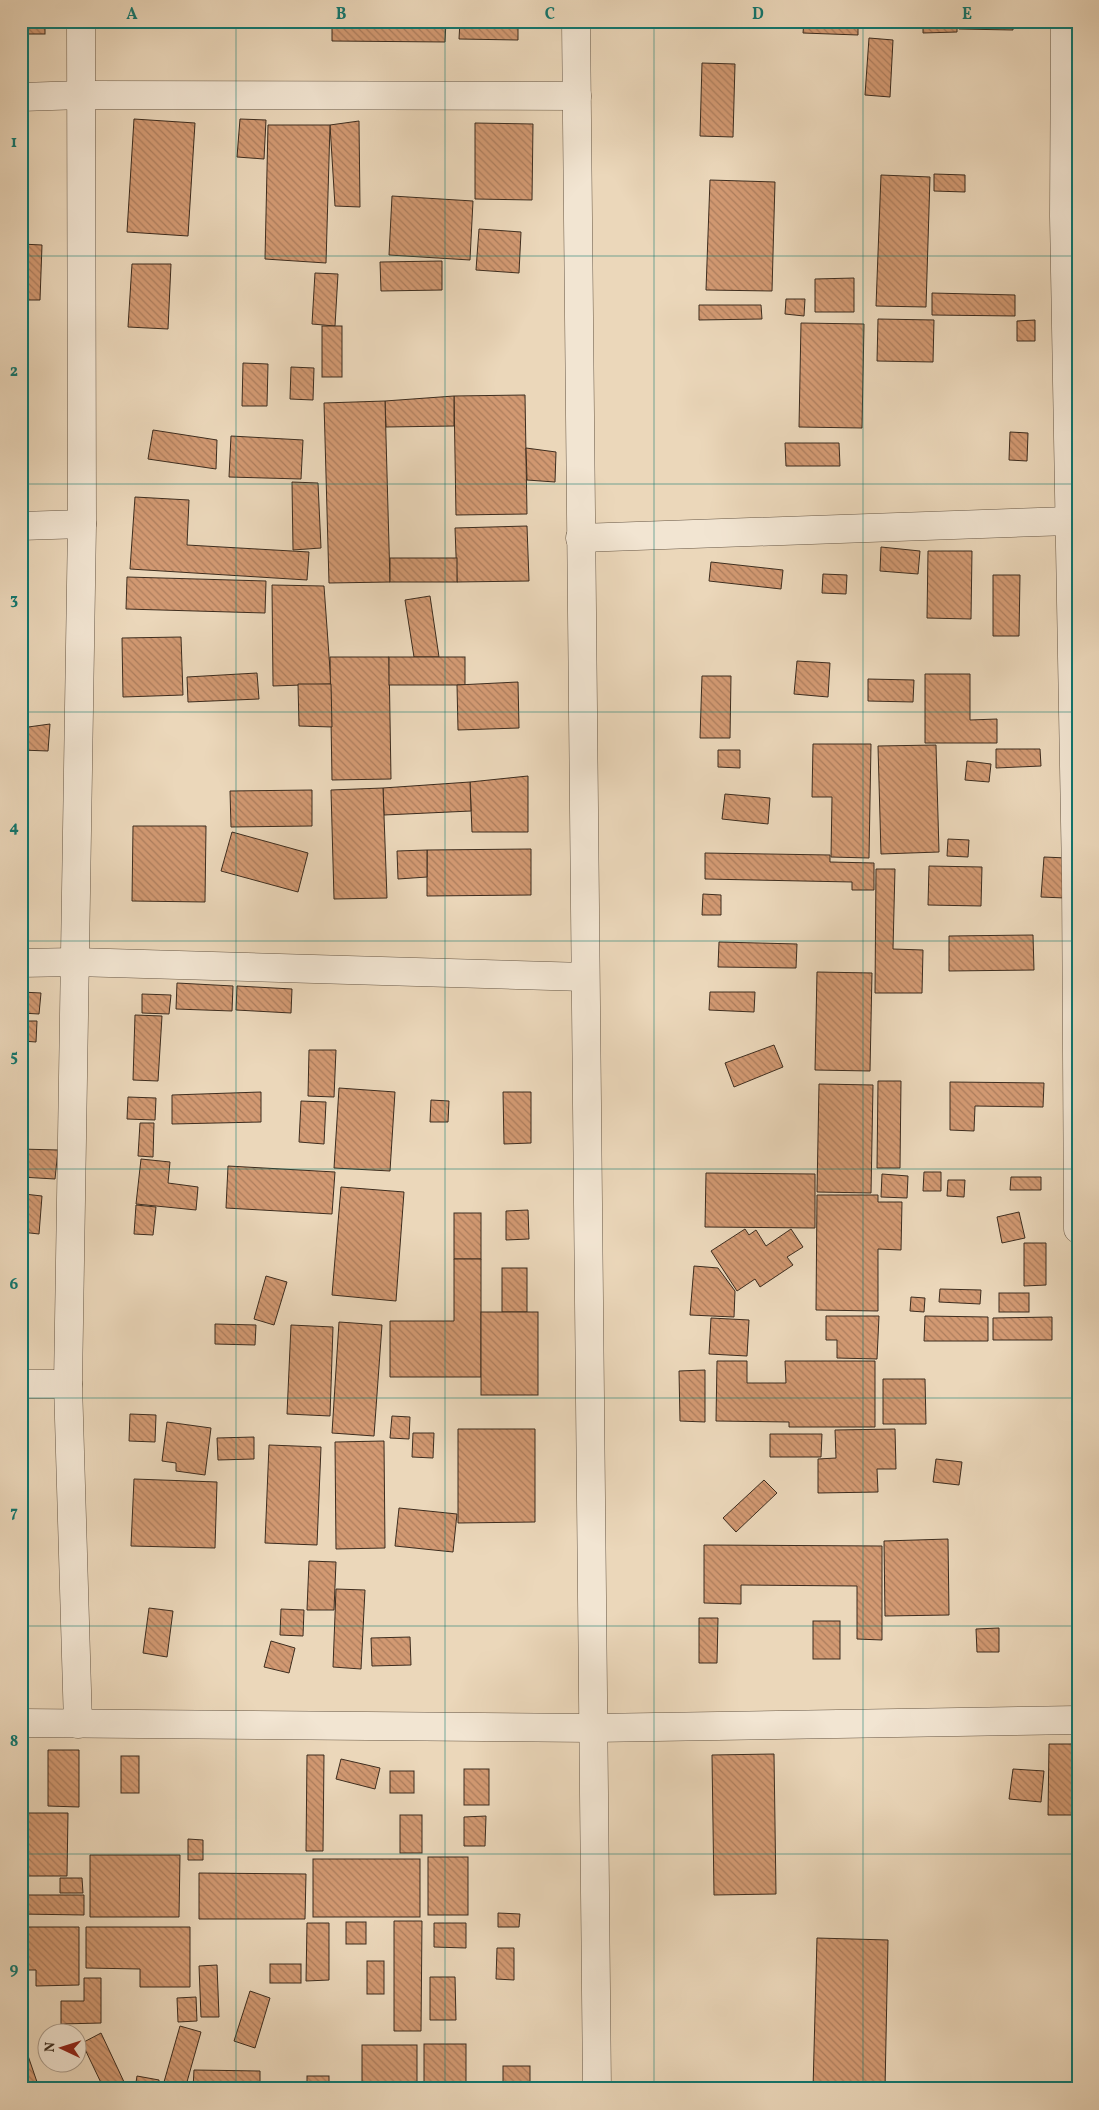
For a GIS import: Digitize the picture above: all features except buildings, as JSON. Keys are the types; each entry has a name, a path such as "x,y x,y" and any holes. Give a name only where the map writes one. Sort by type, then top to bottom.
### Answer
{"street":[{"path":"78,1724 68,1384 82,524 81,21"},
{"path":"576,21 597,2089"},
{"path":"1065,21 1071,216 1069,521 1077,876 1078,1229"},
{"path":"21,97 82,95 577,96"},
{"path":"580,538 1069,521"},
{"path":"21,526 82,524"},
{"path":"21,963 75,962 585,977"},
{"path":"21,1384 68,1384"},
{"path":"21,1724 593,1728 1078,1720"}]}
